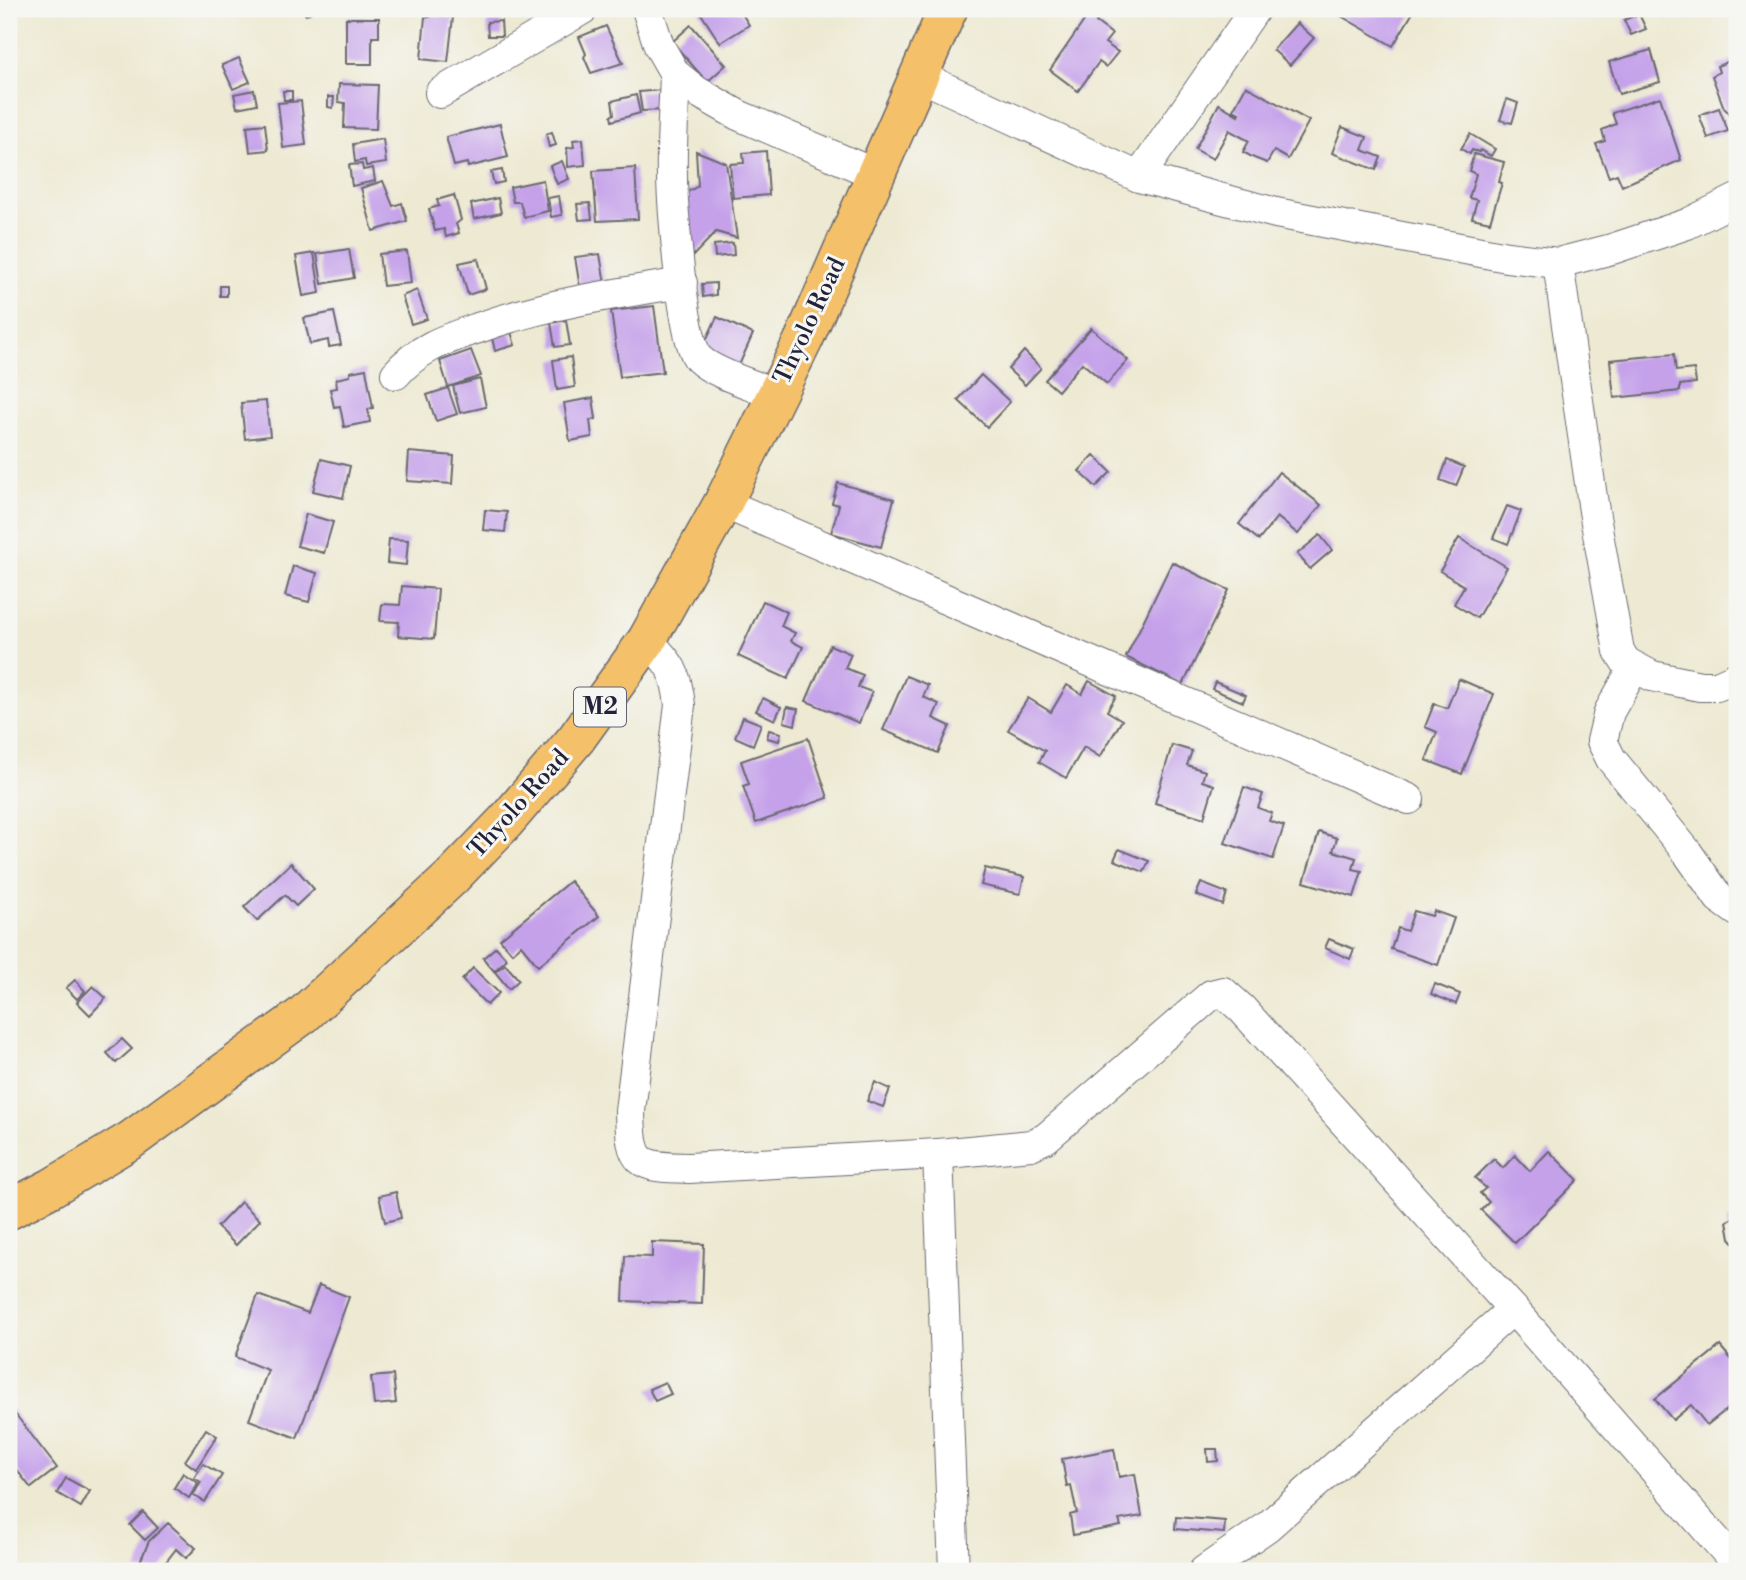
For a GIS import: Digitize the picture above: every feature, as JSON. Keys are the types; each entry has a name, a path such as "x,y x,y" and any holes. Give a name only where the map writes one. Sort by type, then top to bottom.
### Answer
{"highway":[{"name":"Thyolo Road","path":"9,1210 131,1140 303,1015 451,878 506,821 576,739 647,640 723,503 804,339 948,9"}],"street":[{"path":"440,93 583,9"},
{"path":"646,9 659,46 675,74 696,91 738,116 875,174"},
{"path":"1139,177 1255,9"},
{"path":"675,74 672,176 682,283 692,349 698,359 718,370 776,394"},
{"path":"919,76 1139,177 1276,213 1415,242 1507,257 1558,263 1612,249 1686,224 1737,199"},
{"path":"1558,263 1594,512 1619,651 1626,662 1652,676 1700,686 1717,686 1737,677"},
{"path":"396,374 411,358 428,346 533,309 682,283"},
{"path":"723,503 1409,799"},
{"path":"647,640 668,662 677,681 680,705 629,1111 630,1139 637,1158 651,1167 689,1168 938,1154 1031,1145 1046,1138 1211,995 1223,992 1242,1009 1513,1309 1737,1563"},
{"path":"1634,668 1609,712 1602,741 1611,759 1688,852 1719,898 1737,911"},
{"path":"938,1154 954,1571"},
{"path":"1204,1571 1267,1527 1513,1309"}],"building":[{"path":"301,9 316,9 306,15"},
{"path":"698,9 739,9 749,25 720,43"},
{"path":"1081,9 1094,9 1102,14 1096,22 1112,34 1105,43 1118,52 1106,67 1099,62 1078,91 1050,70 1084,21 1076,15"},
{"path":"1329,9 1415,9 1393,46"},
{"path":"430,14 453,17 448,62 421,59 425,17 430,17"},
{"path":"1639,14 1646,29 1631,35 1624,20"},
{"path":"346,18 379,18 379,37 372,37 372,64 346,64"},
{"path":"501,21 502,36 488,36 487,22"},
{"path":"1297,23 1314,38 1290,65 1273,50"},
{"path":"691,25 726,65 707,82 672,42"},
{"path":"606,26 623,63 591,73 579,37"},
{"path":"1651,50 1660,82 1619,94 1609,62"},
{"path":"239,58 250,82 233,89 222,65"},
{"path":"1737,58 1737,135 1712,76 1719,72 1717,66"},
{"path":"339,84 378,85 376,129 344,128 345,103 338,102"},
{"path":"1246,86 1309,121 1288,159 1274,151 1267,163 1254,158 1243,152 1249,141 1229,130 1213,159 1195,149 1219,104 1238,115 1239,113 1233,110"},
{"path":"254,90 257,104 237,108 234,94"},
{"path":"662,90 664,110 642,111 639,92"},
{"path":"283,91 292,91 292,100 284,100"},
{"path":"636,95 640,113 612,121 612,101"},
{"path":"328,97 334,97 333,108 328,107"},
{"path":"1660,97 1681,160 1622,186 1617,174 1609,177 1596,144 1605,141 1602,130 1616,124 1612,113"},
{"path":"1507,99 1518,103 1512,123 1500,120"},
{"path":"301,101 306,145 283,148 278,103"},
{"path":"1719,108 1728,131 1708,138 1699,115"},
{"path":"265,124 268,150 250,152 247,126"},
{"path":"500,124 508,157 468,167 467,163 454,166 446,137"},
{"path":"1342,127 1367,137 1362,150 1381,157 1376,170 1332,153"},
{"path":"552,132 556,145 549,147 546,134"},
{"path":"1470,134 1495,149 1491,156 1480,150 1472,150 1470,154 1461,149"},
{"path":"383,139 386,163 366,166 365,160 355,162 353,144"},
{"path":"583,139 585,165 568,167 567,148 574,147 573,140"},
{"path":"696,151 726,163 737,238 716,232 690,259 686,193 698,186"},
{"path":"766,151 769,195 733,198 730,164 744,163 743,153"},
{"path":"1474,154 1504,162 1499,182 1502,183 1490,222 1472,218 1477,200 1469,198 1476,174 1469,171"},
{"path":"562,161 569,179 557,184 550,166"},
{"path":"362,164 363,170 373,168 375,181 352,186 349,165"},
{"path":"635,168 638,219 597,221 593,171"},
{"path":"502,170 504,182 494,184 491,172"},
{"path":"543,180 548,211 524,217 520,202 513,202 510,187"},
{"path":"383,181 393,206 402,203 407,221 373,231 361,188"},
{"path":"454,195 461,220 456,224 459,233 446,237 444,229 435,231 429,209 439,206 437,200"},
{"path":"559,196 562,215 551,217 548,198"},
{"path":"498,198 501,213 474,219 471,204"},
{"path":"590,203 592,219 579,220 577,204"},
{"path":"733,243 734,255 715,257 714,245"},
{"path":"349,249 354,278 322,284 317,254"},
{"path":"407,251 411,283 383,286 379,254"},
{"path":"314,253 320,293 303,296 296,256"},
{"path":"600,254 605,284 580,288 575,257"},
{"path":"478,259 486,289 468,295 459,263"},
{"path":"716,283 716,295 703,297 702,284"},
{"path":"220,286 227,286 227,296 220,296"},
{"path":"417,290 427,319 411,324 402,296"},
{"path":"654,306 663,372 620,377 611,311"},
{"path":"334,312 341,345 329,347 328,340 310,344 304,318"},
{"path":"717,317 753,334 736,372 699,355"},
{"path":"566,320 570,345 555,347 551,323"},
{"path":"1091,328 1128,360 1107,384 1082,363 1058,391 1045,380"},
{"path":"511,332 515,345 495,351 492,338"},
{"path":"471,350 481,376 448,387 440,361"},
{"path":"1024,351 1041,368 1025,385 1008,369"},
{"path":"1674,354 1676,371 1694,369 1696,383 1680,385 1680,391 1614,398 1610,360"},
{"path":"571,357 575,387 557,390 553,360"},
{"path":"366,369 373,408 368,409 370,422 344,427 340,406 334,407 330,389 337,388 336,379 350,376 350,372"},
{"path":"981,375 1010,402 987,427 958,400"},
{"path":"480,379 486,407 460,413 453,386"},
{"path":"448,388 457,414 436,421 427,395"},
{"path":"593,398 596,419 590,420 592,437 570,441 564,403"},
{"path":"266,401 270,436 245,439 241,403"},
{"path":"409,452 454,456 452,484 407,481"},
{"path":"1094,455 1111,472 1096,487 1079,471"},
{"path":"321,459 350,466 343,498 313,491"},
{"path":"1447,460 1464,467 1456,486 1440,480"},
{"path":"1279,472 1321,505 1298,534 1277,517 1259,540 1239,524"},
{"path":"838,483 894,499 881,547 831,533 839,505 832,503"},
{"path":"1507,506 1521,511 1508,544 1493,538"},
{"path":"485,510 507,512 505,532 483,530"},
{"path":"306,514 333,522 324,553 297,546"},
{"path":"1320,535 1332,550 1310,569 1297,554"},
{"path":"1459,538 1507,567 1477,618 1454,604 1464,586 1440,571"},
{"path":"389,539 408,540 406,565 387,563"},
{"path":"1172,562 1229,590 1183,685 1126,657"},
{"path":"293,566 317,573 309,602 285,596"},
{"path":"402,586 438,589 434,639 398,636 399,622 380,621 382,604 400,605"},
{"path":"763,601 787,612 781,626 795,633 791,641 803,647 788,679 738,656"},
{"path":"830,645 851,654 845,668 863,675 858,687 872,692 859,723 806,701"},
{"path":"906,676 928,685 923,697 939,704 933,718 950,726 938,753 883,730"},
{"path":"1459,679 1494,694 1462,774 1426,760 1437,732 1425,727 1434,704 1447,708"},
{"path":"1089,681 1116,696 1107,711 1122,720 1100,757 1084,747 1066,778 1039,762 1045,751 1008,730 1028,698 1051,712 1067,685 1082,694"},
{"path":"1215,682 1246,695 1243,702 1212,689"},
{"path":"763,698 781,707 775,720 756,711"},
{"path":"787,707 798,709 795,725 784,722"},
{"path":"743,717 761,724 753,745 735,737"},
{"path":"769,730 781,733 779,741 767,738"},
{"path":"808,738 828,798 756,823 743,786 749,784 741,761"},
{"path":"1172,745 1192,751 1187,765 1205,771 1202,781 1214,785 1204,818 1155,803"},
{"path":"1244,787 1263,794 1258,808 1272,813 1269,821 1284,826 1273,859 1225,843"},
{"path":"1319,832 1337,838 1333,851 1356,858 1353,869 1362,871 1354,897 1304,882"},
{"path":"1119,849 1149,861 1144,872 1114,860"},
{"path":"291,863 314,889 296,906 285,895 257,921 244,907"},
{"path":"985,868 1024,877 1020,894 981,885"},
{"path":"570,881 599,916 538,966 521,945 512,953 500,939"},
{"path":"1201,883 1227,893 1223,905 1196,895"},
{"path":"1414,911 1432,916 1434,911 1454,918 1438,965 1391,949 1398,928 1407,931"},
{"path":"1329,939 1354,949 1350,959 1325,948"},
{"path":"496,947 507,959 494,971 483,958"},
{"path":"505,964 519,980 509,989 495,972"},
{"path":"473,968 499,993 487,1005 462,980"},
{"path":"75,980 85,991 77,999 66,988"},
{"path":"1435,984 1460,994 1456,1004 1431,994"},
{"path":"93,986 106,998 90,1015 77,1002"},
{"path":"122,1039 132,1049 116,1063 107,1053"},
{"path":"875,1082 890,1089 883,1107 867,1101"},
{"path":"1549,1151 1578,1180 1515,1243 1481,1210 1489,1202 1480,1193 1486,1188 1475,1178 1494,1159 1503,1168 1515,1155 1530,1171"},
{"path":"396,1192 401,1218 385,1222 379,1196"},
{"path":"241,1202 260,1220 236,1245 217,1227"},
{"path":"1737,1216 1737,1246 1730,1238 1727,1221"},
{"path":"652,1242 704,1244 702,1304 623,1301 625,1256 652,1257"},
{"path":"319,1285 349,1297 297,1438 249,1420 268,1370 235,1357 258,1295 308,1313"},
{"path":"1720,1346 1731,1359 1737,1354 1737,1401 1707,1425 1691,1405 1673,1420 1655,1399"},
{"path":"393,1375 396,1403 374,1405 371,1377"},
{"path":"665,1382 671,1394 655,1401 649,1389"},
{"path":"9,1406 57,1468 31,1488 9,1460"},
{"path":"206,1429 217,1436 196,1469 185,1461"},
{"path":"1114,1449 1119,1477 1135,1474 1142,1516 1119,1520 1121,1526 1073,1535 1070,1515 1077,1513 1071,1486 1067,1487 1062,1459"},
{"path":"1207,1449 1217,1449 1218,1461 1208,1462"},
{"path":"203,1464 222,1475 205,1502 193,1495 201,1482 194,1478"},
{"path":"183,1473 198,1483 189,1498 174,1488"},
{"path":"66,1478 90,1491 81,1507 57,1493"},
{"path":"143,1512 158,1528 145,1540 130,1525"},
{"path":"1176,1517 1225,1521 1224,1533 1175,1529"},
{"path":"168,1523 196,1548 186,1558 176,1549 159,1571 136,1571 149,1541"}]}
